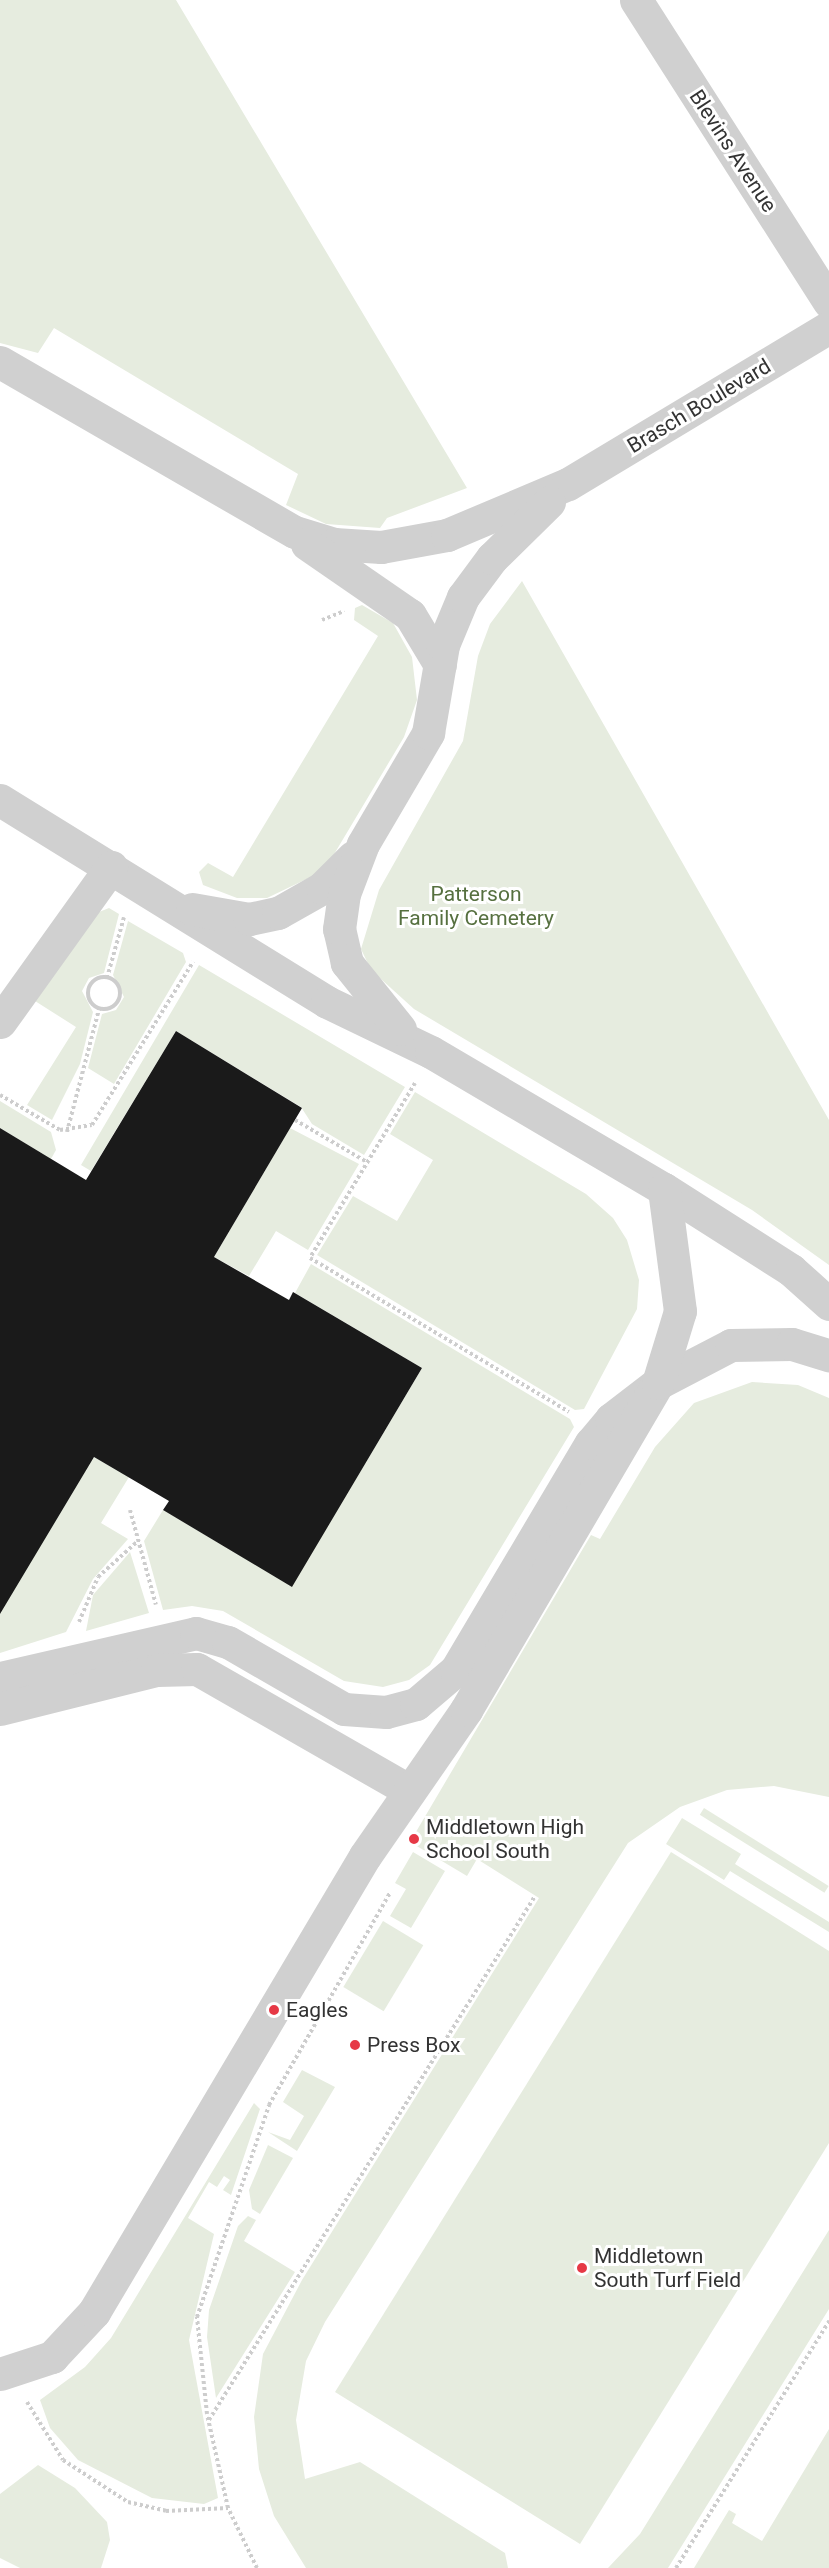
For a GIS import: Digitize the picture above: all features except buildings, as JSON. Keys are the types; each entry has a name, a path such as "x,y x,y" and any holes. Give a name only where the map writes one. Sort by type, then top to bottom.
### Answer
{"street":[{"name":"Blevins Avenue","path":"636,0 829,302"},
{"name":"Brasch Boulevard","path":"568,484 829,327"},
{"path":"0,362 273,521 410,615 440,665"},
{"path":"273,521 334,544 404,546 447,535 568,484"},
{"path":"431,1052 389,1019 345,954 339,929 344,894 363,844 428,733 448,628 472,584 568,484"},
{"path":"0,800 160,896 327,1002 431,1052 664,1189 791,1270 829,1304"},
{"path":"160,896 224,918 278,913 322,888 363,844"},
{"path":"0,1022 111,867"},
{"path":"9,2373 52,2357 94,2312 365,1856 466,1710 658,1383 680,1311 664,1189"},
{"path":"0,1678 196,1633 228,1642 345,1708 386,1712 416,1704 456,1670 602,1429 658,1383 702,1357 746,1342 792,1344 829,1354"},
{"path":"0,1709 158,1671 197,1669 410,1791"}],"path":[{"path":"321,620 345,610"},
{"path":"107,978 125,910"},
{"path":"67,1132 95,1121 198,953"},
{"path":"107,978 118,987 119,997 109,1008 99,1008 87,994 95,980 107,978"},
{"path":"67,1132 99,1008"},
{"path":"415,1082 310,1258 573,1415"},
{"path":"0,1095 67,1132"},
{"path":"295,1120 367,1162"},
{"path":"130,1510 157,1608"},
{"path":"78,1629 98,1577 139,1540"},
{"path":"257,2568 228,2508 208,2421 197,2317 269,2105 390,1893"},
{"path":"208,2421 534,1896"},
{"path":"676,2568 829,2321"},
{"path":"9,2373 44,2436 90,2481 128,2502 166,2511 228,2508"}],"green space":[{"path":"0,0 176,0 467,488 387,518 380,528 326,524 286,505 298,474 54,328 38,353 0,343"},
{"name":"Patterson Family Cemetery","path":"522,581 829,1120 829,1265 752,1210 414,1009 371,970 361,949 379,890 463,741 478,656 490,624"},
{"path":"362,605 393,623 412,657 417,700 404,737 333,856 315,875 267,898 237,898 203,885 199,872 208,863 233,877 378,636 354,620 355,608"},
{"path":"109,908 119,914 104,973 89,978 82,991 93,1012 80,1064 52,1120 27,1105 76,1027 35,1001 94,914"},
{"path":"128,921 183,953 186,962 114,1084 88,1068 102,1014 116,1010 124,997 113,975"},
{"path":"199,965 405,1087 364,1155 312,1124 301,1107 176,1031 91,1171 81,1165"},
{"path":"415,1092 586,1194 613,1218 627,1240 639,1280 637,1309 584,1409 575,1410 317,1255 353,1196 397,1221 433,1160 390,1134"},
{"path":"0,1101 51,1132 56,1150 51,1159 0,1128"},
{"path":"290,1128 359,1164 308,1250 276,1231 249,1276 214,1257"},
{"path":"311,1264 570,1419 574,1427 430,1665 409,1680 383,1687 344,1681 223,1611 192,1606 163,1610 144,1541 163,1510 292,1586 422,1368 295,1293"},
{"path":"752,1382 798,1385 829,1398 829,1797 774,1786 727,1790 680,1807 628,1843 325,2322 306,2361 296,2420 305,2479 360,2462 505,2553 508,2568 306,2568 274,2516 259,2469 254,2417 263,2354 302,2280 539,1898 477,1859 467,1876 410,1842 591,1535 600,1539 655,1447 694,1403"},
{"path":"94,1457 129,1477 101,1523 128,1539 93,1579 66,1632 0,1653 0,1600"},
{"path":"130,1552 149,1613 86,1631 93,1595"},
{"path":"704,1808 829,1886 824,1893 700,1815"},
{"path":"682,1818 741,1854 735,1864 829,1922 829,1932 730,1871 724,1880 666,1844"},
{"path":"413,1852 445,1871 411,1928 390,1916 406,1889 395,1883"},
{"name":"Middletown South Turf Field","path":"671,1852 829,1951 829,2143 580,2544 335,2392"},
{"path":"383,1921 423,1945 384,2011 343,1987"},
{"path":"302,2070 335,2087 297,2151 268,2132 290,2140 304,2116 283,2102"},
{"path":"254,2103 260,2109 231,2195 223,2190 230,2180 224,2176 217,2187 209,2182 188,2218 214,2234 189,2340 218,2498 204,2504 152,2498 78,2460 50,2428 40,2400 85,2367 111,2338"},
{"path":"268,2145 293,2158 260,2214 252,2209 249,2190"},
{"path":"248,2216 256,2220 244,2241 295,2272 216,2398 207,2337 209,2310 238,2226"},
{"path":"829,2230 829,2309 668,2568 608,2568 640,2534"},
{"path":"829,2429 829,2568 694,2568 729,2510 736,2514 732,2523 762,2541"},
{"path":"38,2465 75,2488 107,2522 110,2540 101,2568 20,2568 0,2558 0,2494"}],"place":[{"name":"Middletown High School South","path":"414,1839"},
{"name":"Eagles","path":"274,2010"},
{"name":"Press Box","path":"355,2045"},
{"name":"Middletown South Turf Field","path":"582,2268"}]}
